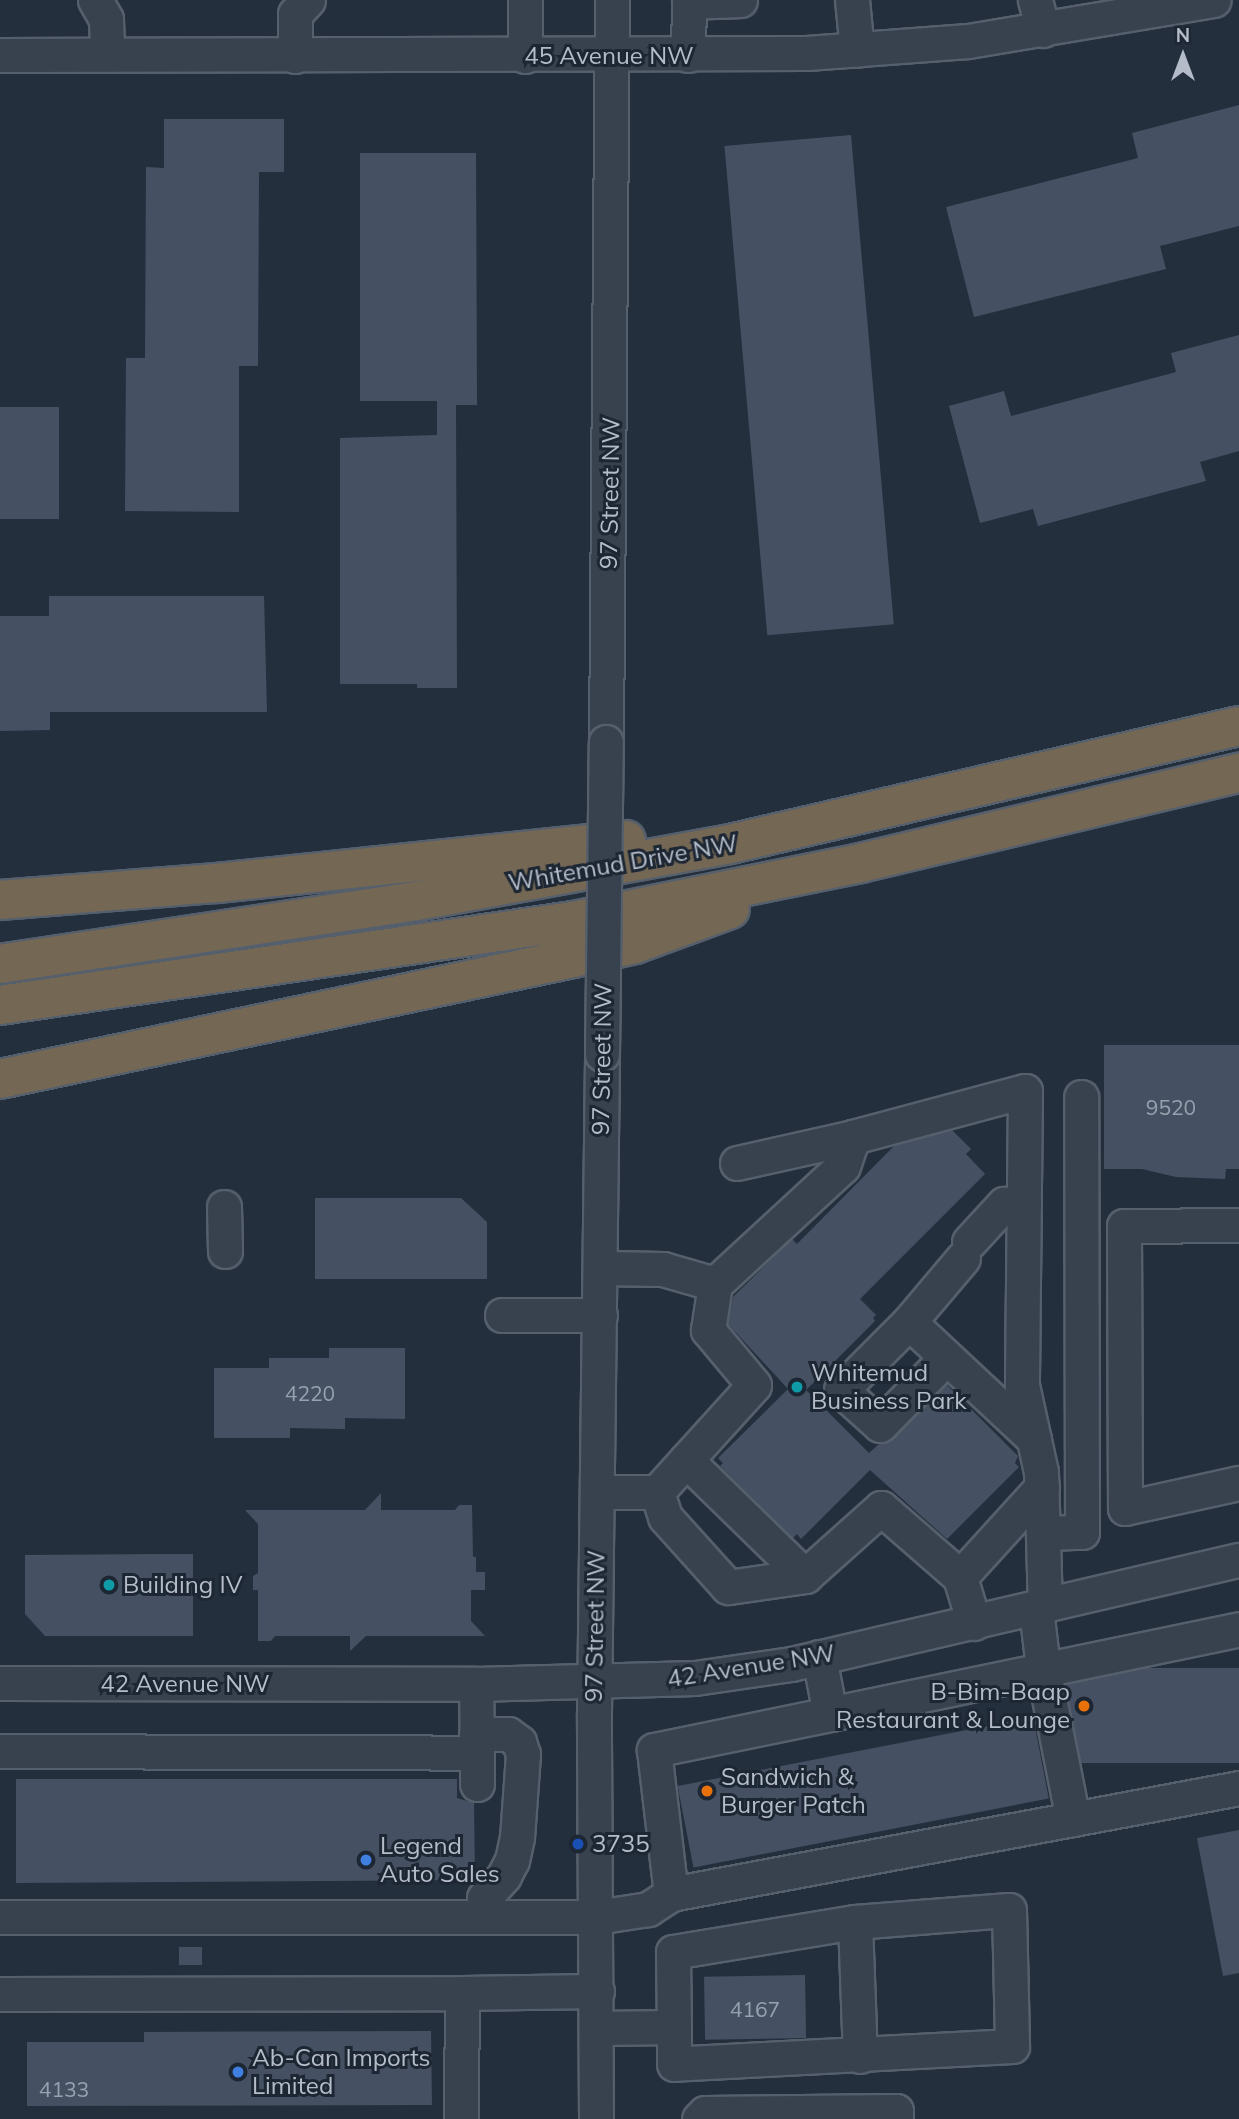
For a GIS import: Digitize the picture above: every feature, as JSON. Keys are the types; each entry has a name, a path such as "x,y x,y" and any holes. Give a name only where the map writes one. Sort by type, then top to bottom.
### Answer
{"highway":[{"name":"Whitemud Drive NW","path":"0,964 417,901 730,844 1239,726"},
{"name":"Whitemud Drive NW","path":"0,1005 560,924 860,863 1239,773"},
{"path":"0,900 217,883 569,844 632,840 730,844"},
{"path":"0,1079 635,944 860,863"}],"street":[{"path":"525,0 525,56"},
{"name":"97 Street NW","path":"596,2119 594,1682 607,741 612,0"},
{"path":"688,55 689,1 740,0"},
{"path":"852,0 857,50"},
{"name":"45 Avenue NW","path":"0,55 613,56 857,50 968,41 1039,15 1214,0"},
{"path":"293,5 295,56"},
{"path":"107,54 108,6"},
{"path":"737,1163 853,1137 1025,1091 1022,1385 1042,1488 1044,1533 1040,1607 1044,1668 1073,1819"},
{"path":"1044,1533 1082,1532 1081,1097"},
{"path":"597,1492 657,1492 754,1385 708,1330 715,1284 843,1166 853,1137"},
{"path":"945,1359 880,1424 841,1391 909,1322 1004,1203 1024,1205"},
{"path":"224,1207 225,1251"},
{"path":"1239,1225 1124,1226 1125,1508 1239,1483"},
{"path":"600,1268 663,1269 715,1284"},
{"path":"502,1315 600,1315"},
{"path":"909,1322 945,1359 1034,1439"},
{"path":"685,1460 804,1576"},
{"path":"960,1577 1042,1488"},
{"path":"657,1492 665,1517 728,1587 804,1576 881,1508 960,1577 974,1623"},
{"name":"42 Avenue NW","path":"0,1683 476,1684 594,1682 727,1674 974,1623 1239,1560"},
{"path":"671,1894 654,1750 1239,1629"},
{"path":"819,1657 830,1714"},
{"path":"476,1684 477,1757"},
{"path":"0,1751 477,1757 508,1734 519,1742 523,1754 517,1837 512,1860 504,1876 484,1898 484,1917"},
{"path":"0,1917 596,1917 648,1909 671,1894 1239,1788"},
{"path":"1009,1910 1012,2046 674,2064 674,2027 673,1952 855,1922 1009,1910"},
{"path":"855,1922 860,2056"},
{"path":"0,1994 597,1991"},
{"path":"461,2119 462,1993"},
{"path":"597,2028 674,2027"},
{"path":"699,2119 705,2113 896,2111 896,2119"}],"building":[{"path":"1239,105 1239,226 1160,246 1166,269 974,317 946,207 1138,158 1132,133"},
{"path":"164,119 284,119 284,172 259,172 258,366 239,366 239,512 125,511 126,358 145,358 146,167 164,168"},
{"path":"851,135 894,624 767,635 724,146"},
{"path":"360,153 476,153 477,405 456,405 457,688 417,688 417,684 340,684 340,438 437,435 437,401 360,401"},
{"path":"1239,335 1239,451 1200,462 1206,481 1038,526 1033,509 980,523 949,406 1004,391 1011,416 1176,372 1171,353"},
{"path":"0,407 59,407 59,519 0,519"},
{"path":"49,596 264,596 267,712 50,712 50,730 0,731 0,616 49,616"},
{"path":"1104,1045 1239,1045 1239,1169 1226,1169 1225,1179 1176,1177 1142,1169 1104,1169"},
{"name":"Whitemud Business Park","path":"952,1130 971,1149 966,1154 985,1174 860,1299 876,1315 873,1318 875,1321 806,1390 869,1453 879,1444 894,1438 947,1385 1018,1456 1015,1463 1019,1467 947,1539 870,1470 801,1539 797,1534 793,1538 720,1466 723,1463 718,1458 788,1389 728,1324 733,1297 792,1239 797,1244 894,1146"},
{"path":"315,1198 461,1198 487,1222 487,1279 315,1279"},
{"path":"329,1348 405,1348 405,1419 345,1418 345,1429 290,1428 290,1438 214,1438 214,1368 269,1368 269,1358 329,1358"},
{"path":"381,1493 381,1510 455,1510 459,1505 472,1505 473,1557 476,1557 476,1572 485,1572 485,1590 471,1590 471,1621 485,1636 366,1636 350,1651 350,1636 275,1636 271,1641 258,1641 258,1590 253,1590 253,1576 258,1573 258,1524 245,1510 365,1510"},
{"name":"Building IV","path":"193,1554 193,1636 45,1636 25,1614 25,1555"},
{"path":"1066,1668 1239,1668 1239,1763 1066,1763"},
{"path":"1033,1717 1049,1798 693,1868 678,1786"},
{"path":"16,1779 457,1779 457,1798 474,1803 475,1880 16,1883"},
{"path":"1239,1830 1239,1973 1223,1976 1197,1838"},
{"path":"179,1947 202,1947 202,1965 179,1965"},
{"path":"805,1975 806,2038 705,2040 704,1977"},
{"path":"431,2031 432,2105 27,2106 27,2042 144,2042 144,2032"}],"place":[{"name":"Whitemud Business Park","path":"797,1387"},
{"name":"Building IV","path":"109,1585"},
{"name":"B-Bim-Baap Restaurant & Lounge","path":"1084,1706"},
{"name":"Sandwich & Burger Patch","path":"707,1791"},
{"name":"3735","path":"578,1844"},
{"name":"Legend Auto Sales","path":"366,1860"},
{"name":"Ab-Can Imports Limited","path":"238,2072"}]}
